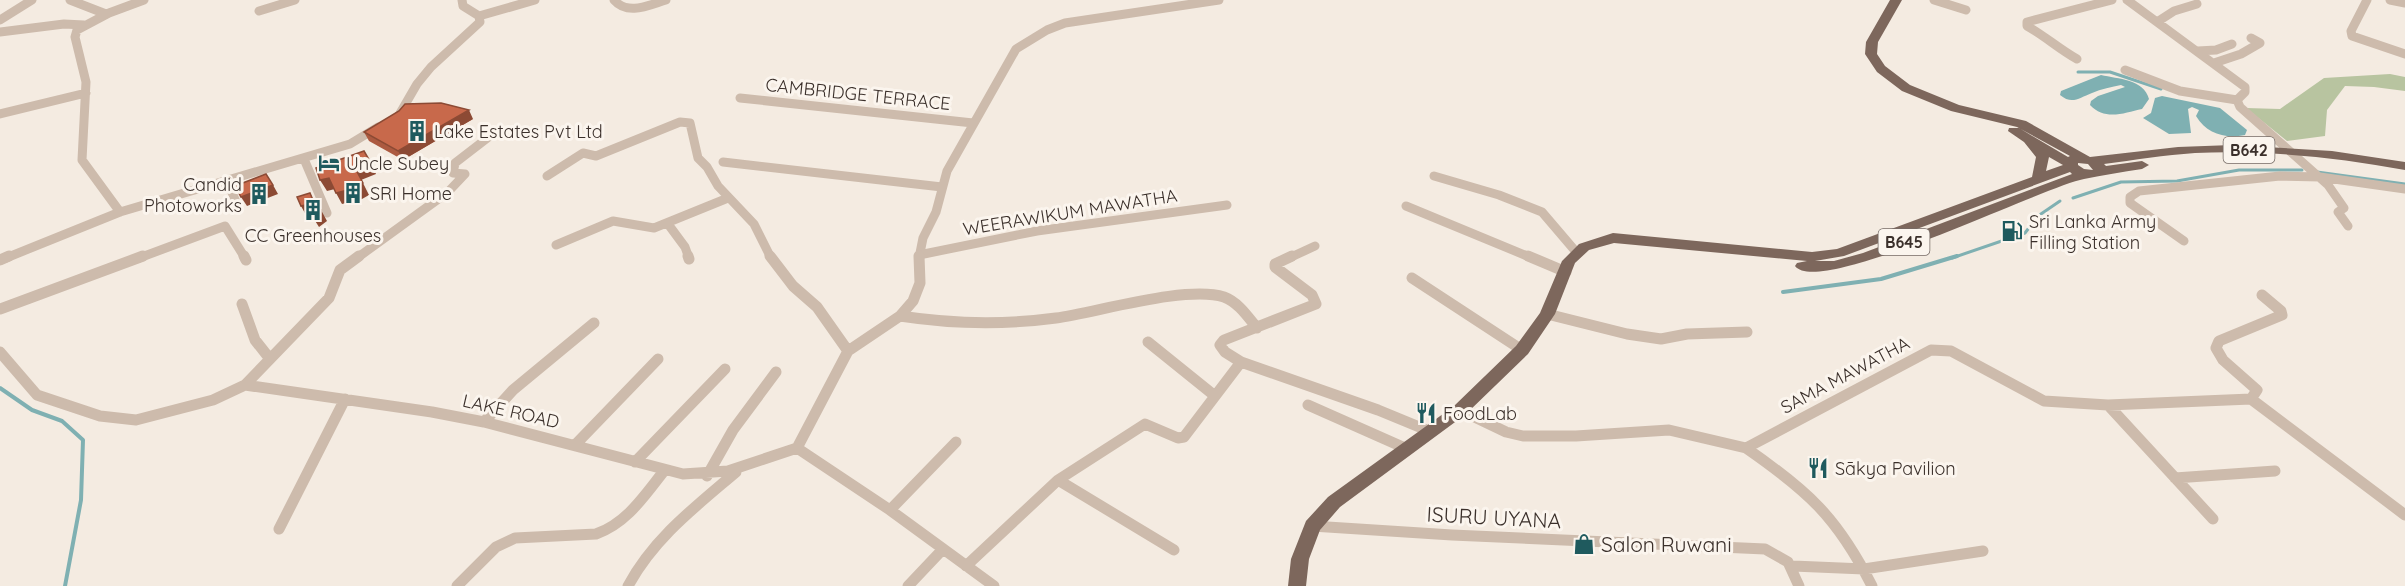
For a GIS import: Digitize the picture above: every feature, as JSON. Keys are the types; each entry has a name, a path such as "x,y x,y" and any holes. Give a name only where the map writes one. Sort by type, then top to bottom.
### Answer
{"main road":[{"path":"1896,0 1872,42 1871,54 1881,69 1906,88 1935,101 1990,118 2021,124 2093,164"},
{"path":"1990,118 2075,168 2094,175 2093,164"},
{"path":"2021,135 2043,156 2038,179"},
{"name":"B642","path":"2295,156 2405,173"},
{"name":"B642","path":"2093,164 2295,156 2379,160 2405,166"},
{"path":"2075,168 2072,160 2093,164"},
{"name":"B645","path":"1576,253 1584,247 1613,238 1812,257 1839,253 2038,179 2075,168"},
{"name":"B645","path":"1717,248 1802,266 1834,266 1868,256 2075,168"},
{"path":"1297,586 1300,559 1312,526 1334,502 1460,410 1522,350 1547,314 1569,261 1576,253"}],"street":[{"path":"0,20 32,0"},
{"path":"70,0 106,14"},
{"path":"120,212 82,160 86,81 75,37 77,30 84,25 144,0"},
{"path":"259,11 295,0"},
{"path":"462,0 463,6 479,16 535,0"},
{"path":"614,0 623,8 633,9 666,0"},
{"path":"1165,0 1173,7"},
{"path":"994,586 890,510 797,448 848,351 900,316 913,301 920,283 919,255 923,238 936,212 946,171 1016,49 1047,30 1065,23 1219,0"},
{"path":"1934,0 1966,10"},
{"path":"2077,59 2061,50 2052,40 2026,26 2027,22 2112,0"},
{"path":"2127,0 2245,87 2245,92 2237,100"},
{"path":"2367,0 2351,31 2352,36 2405,54"},
{"path":"2390,0 2405,3"},
{"path":"2157,22 2174,11 2197,4"},
{"path":"0,261 120,212 350,144 400,114 417,84 453,45 480,22 479,16"},
{"path":"0,32 64,24 84,25"},
{"path":"2214,63 2241,54 2260,43 2251,38"},
{"path":"2198,51 2216,50 2232,44"},
{"path":"2125,70 2180,91 2237,100"},
{"path":"0,114 86,93"},
{"name":"CAMBRIDGE TERRACE","path":"740,98 973,123"},
{"path":"2237,100 2240,107 2328,185 2344,208 2338,212 2348,226"},
{"path":"547,176 583,153 596,156 680,122 690,123 698,158 728,198 754,224 770,256 793,286 817,307 848,351"},
{"path":"0,352 37,395 100,416 136,420 213,400 244,385 329,298 340,270 448,192 465,174 453,172 455,163 490,136"},
{"path":"304,159 327,213"},
{"path":"723,162 942,187"},
{"path":"1434,176 1499,195 1542,212 1576,253"},
{"path":"2184,241 2130,203 2130,197 2139,191 2280,176 2320,177 2405,189"},
{"path":"227,180 238,207"},
{"path":"556,245 613,221 654,228 728,198"},
{"name":"WEERAWIKUM MAWATHA","path":"919,255 1037,231 1227,204"},
{"path":"1406,206 1566,272"},
{"path":"668,224 685,247 689,259"},
{"path":"0,309 225,226 246,260"},
{"path":"1315,246 1275,264 1275,267 1312,295 1316,304 1224,340 1220,345 1225,352 1241,362 1378,410 1429,431"},
{"path":"1412,278 1522,350"},
{"path":"900,316 935,321 1014,322 1098,311 1164,298 1203,295 1224,297 1240,308 1257,328"},
{"path":"2262,295 2281,311 2282,315 2218,341 2216,348 2223,358 2249,380 2256,390 2252,399 2405,515"},
{"path":"242,304 255,340 270,358"},
{"path":"1547,314 1627,334 1661,339 1687,334 1747,332"},
{"path":"484,422 513,390 594,323"},
{"path":"1148,342 1215,396"},
{"name":"SAMA MAWATHA","path":"1746,448 1931,350 1952,351 2044,401 2108,405 2252,399"},
{"path":"575,445 658,359"},
{"path":"966,566 1058,480 1145,424 1178,438 1184,438 1241,362"},
{"path":"635,462 725,369"},
{"path":"706,476 733,430 776,372"},
{"name":"LAKE ROAD","path":"244,385 432,412 484,422 664,471 706,476 738,470 797,448"},
{"path":"279,529 345,399"},
{"path":"1308,405 1406,448"},
{"path":"2108,405 2213,519"},
{"path":"1460,410 1506,432 1523,436 1576,436 1669,430 1746,448 1800,486 1827,511 1852,544 1872,586"},
{"path":"890,510 956,442"},
{"path":"628,586 637,566 666,532 738,470"},
{"path":"457,586 496,547 515,538 596,534 608,531 618,525 664,471"},
{"path":"2175,478 2275,471"},
{"path":"1058,480 1174,550"},
{"name":"ISURU UYANA","path":"1312,526 1452,535 1765,549 1785,558 1793,566"},
{"path":"908,586 943,549"},
{"path":"1799,586 1793,566 1864,569 1983,551"}],"green space":[{"path":"2390,74 2405,77 2405,91 2345,86 2327,110 2325,136 2287,141 2246,108 2280,109 2324,78"}],"water":[{"path":"2101,75 2122,79 2142,87 2149,99 2142,109 2115,115 2102,113 2090,105 2091,101 2098,96 2125,87 2121,85 2072,100 2060,95 2061,91"},
{"path":"2162,96 2220,108 2247,130 2245,135 2230,136 2211,131 2196,116 2199,110 2192,107 2188,109 2191,133 2169,134 2143,118 2151,113 2155,98"}],"building":[{"name":"Lake Estates Pvt Ltd","path":"441,103 469,110 398,151 364,132 399,111 405,104"},
{"path":"364,151 371,163 355,168 363,183 356,188 336,193 329,178 320,180 316,168"},
{"path":"266,174 273,185 241,197 235,186"},
{"path":"310,193 315,205 321,210 312,216 305,205 301,206 297,197"}],"waterway":[{"path":"2078,72 2110,72 2161,89"},
{"path":"2073,198 2121,182 2177,181 2239,170 2302,170"},
{"path":"2317,172 2405,184"},
{"path":"1952,258 2025,233 2038,216 2060,201"},
{"path":"1783,292 1881,279 1957,256"},
{"path":"0,388 32,410 62,421 83,440 81,500 65,586"}],"place":[{"name":"Lake Estates Pvt Ltd","path":"417,131"},
{"name":"Uncle Subey","path":"329,163"},
{"name":"SRI Home","path":"353,193"},
{"name":"Candid Photoworks","path":"259,194"},
{"name":"CC Greenhouses","path":"313,210"},
{"name":"Sri Lanka Army Filling Station","path":"2012,231"},
{"name":"FoodLab","path":"1426,413"},
{"name":"Sākya Pavilion","path":"1818,468"},
{"name":"Salon Ruwani","path":"1584,544"}]}
